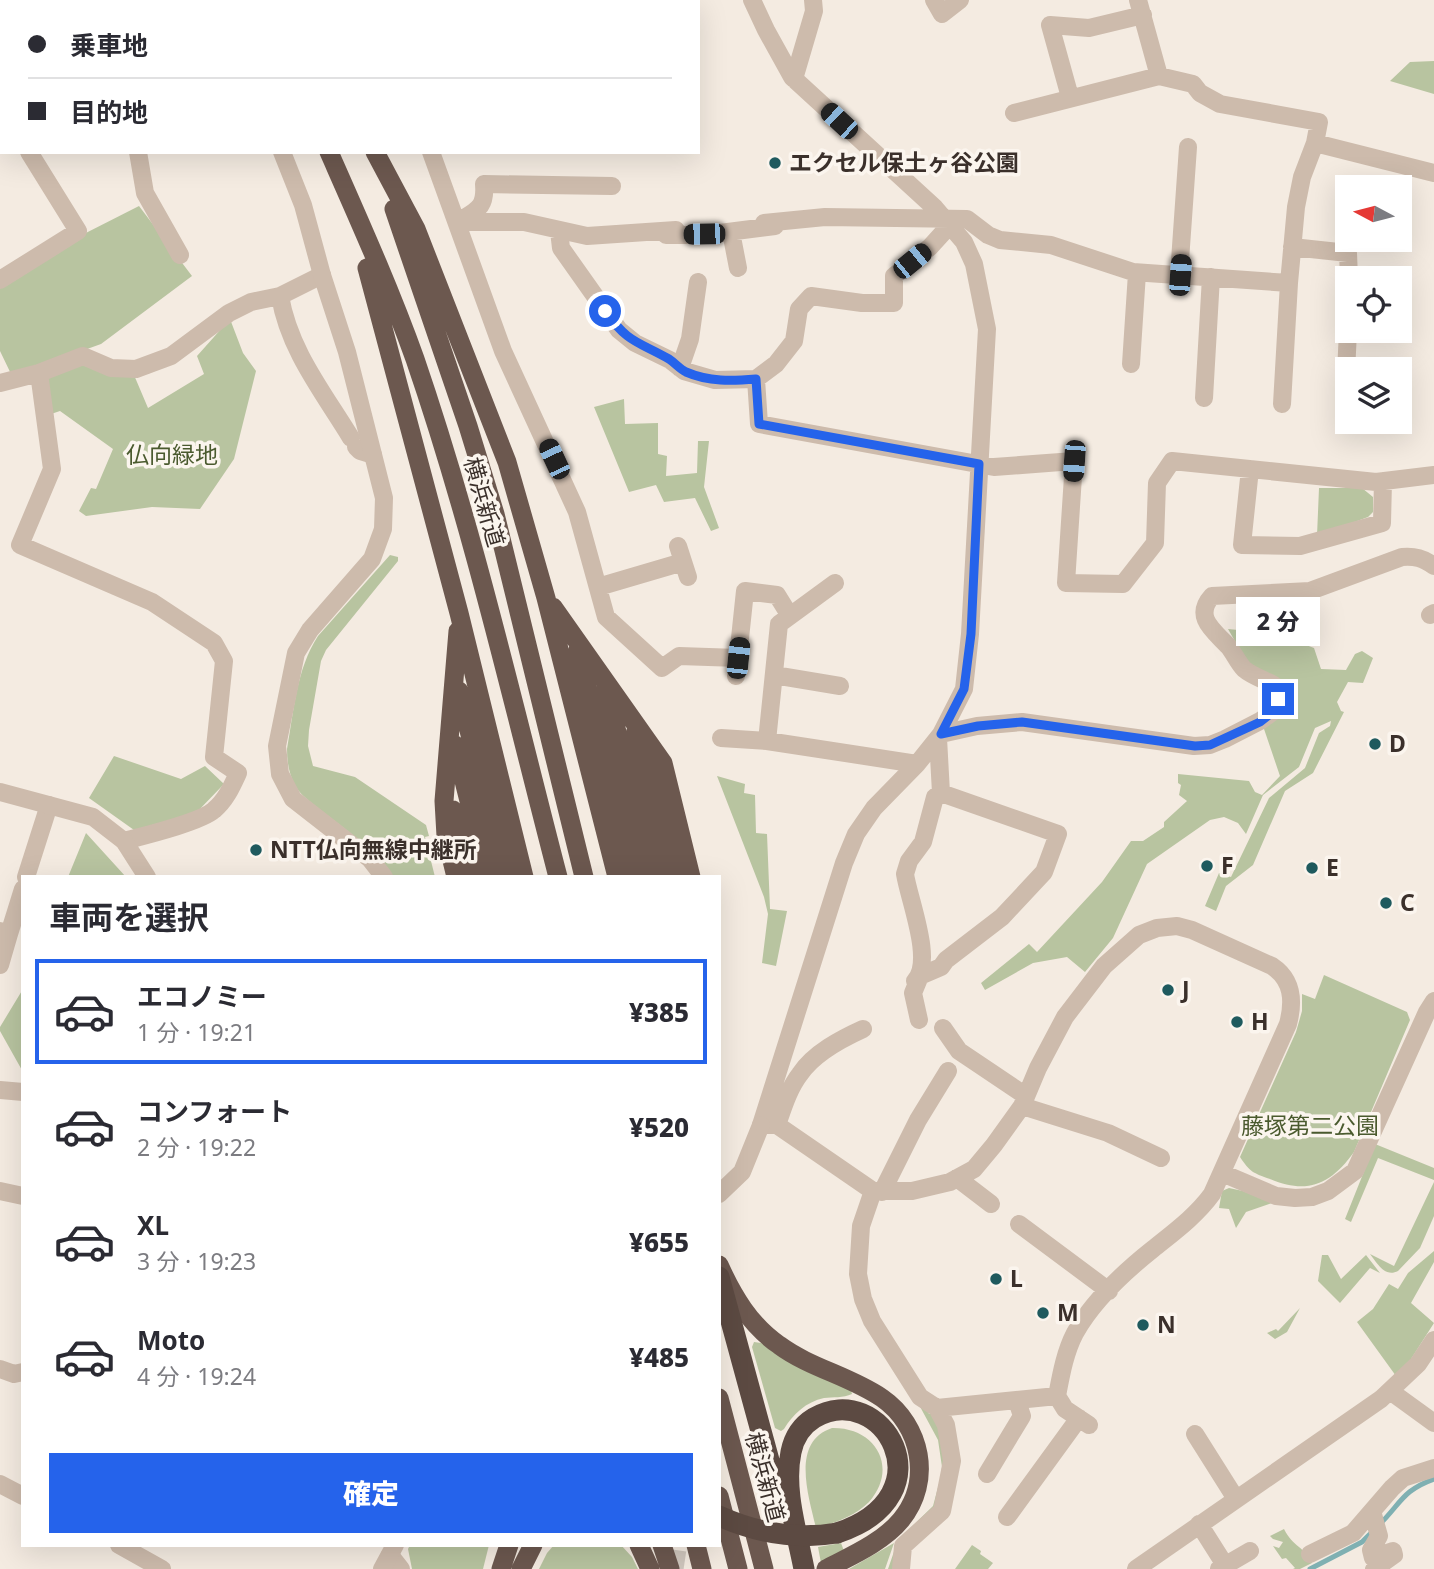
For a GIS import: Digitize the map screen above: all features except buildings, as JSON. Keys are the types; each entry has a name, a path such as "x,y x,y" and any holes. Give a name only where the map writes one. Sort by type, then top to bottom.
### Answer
{"highway":[{"name":"横浜新道","path":"331,154 414,357 439,435 465,521 557,875"},
{"name":"横浜新道","path":"371,154 394,208 495,513 584,875"},
{"path":"376,154 416,229 507,462 546,598 616,875"},
{"path":"347,192 459,613 524,875"},
{"path":"546,598 663,763 691,875"},
{"path":"456,875 446,836 446,782 459,613"},
{"path":"575,639 634,875"},
{"path":"455,674 505,875"},
{"path":"603,678 653,875"},
{"path":"633,720 672,875"},
{"path":"451,731 487,875"},
{"path":"446,782 469,875"},
{"path":"721,1269 737,1301 768,1336 792,1353 878,1395 904,1418 911,1430 920,1470 918,1485 908,1509 889,1532 826,1569"},
{"path":"721,1284 767,1455 803,1569"},
{"name":"横浜新道","path":"721,1406 764,1569"},
{"path":"721,1517 747,1527 788,1536 797,1536 821,1536 837,1533 863,1522 884,1506 894,1489 898,1470 894,1446 880,1425 869,1417 845,1410 833,1411 810,1420 800,1430 790,1454 789,1467 791,1499 797,1536 803,1569"},
{"path":"721,1504 738,1569"},
{"path":"504,1569 510,1547"},
{"path":"524,1569 533,1547"},
{"path":"640,1547 650,1569"},
{"path":"670,1569 678,1547"},
{"path":"679,1547 702,1569"}],"street":[{"path":"752,0 793,79 948,222 964,242 974,264 987,329 971,634 964,689 939,736 917,764 874,808 856,834 844,863 769,1125"},
{"path":"793,79 814,11 813,0"},
{"path":"937,11 960,0"},
{"path":"1070,97 1050,25 1089,28 1140,8 1159,76"},
{"path":"1014,113 1159,76 1193,84 1200,93 1220,104 1319,122 1296,207 1282,404"},
{"path":"1315,143 1434,173"},
{"path":"1180,275 1188,147"},
{"path":"0,280 78,231 30,154"},
{"path":"138,154 145,193 180,255"},
{"path":"283,154 303,205 346,352 384,498 383,529 372,559 310,630 296,653 277,746 280,774 293,799 370,859 382,875"},
{"path":"432,154 503,351 577,512 606,617 662,668 679,656 737,667 745,591 778,595 790,616"},
{"path":"458,222 479,209 485,198 484,184 612,186"},
{"path":"764,223 825,217 948,222"},
{"path":"666,235 731,232 812,222 907,223 967,219 988,235 1000,240 1051,245 1137,273 1289,283"},
{"path":"458,222 524,222 587,236 704,230"},
{"path":"559,231 561,248 619,330 635,343 670,360 684,371 715,380 756,379 776,364 794,341 799,309 811,296 862,303 894,303 894,276 930,247 948,222"},
{"path":"731,232 738,268"},
{"path":"1292,247 1348,253 1349,266"},
{"path":"1131,364 1137,273"},
{"path":"0,383 40,373 83,356 111,368 136,369 171,356 229,313 251,302 280,296 322,275"},
{"path":"1204,398 1211,277"},
{"path":"680,368 690,339 698,282"},
{"path":"280,296 283,314 298,353 353,442 360,451 373,455"},
{"path":"40,373 52,469 20,545 152,602 214,643 224,661 214,758 238,773 226,797 212,812 154,834 124,841"},
{"path":"756,379 759,424 994,467 1074,461 1066,583 1123,584 1155,543 1157,483 1172,461 1384,481 1434,475"},
{"path":"1250,469 1242,545 1300,546 1382,523 1384,481"},
{"path":"939,736 978,726 1022,722 1195,746 1210,745 1260,722 1274,711 1278,699 1274,685 1244,669 1230,647 1211,630 1205,620 1204,610 1212,596 1310,591 1402,557 1425,559 1434,566"},
{"path":"598,587 683,562"},
{"path":"767,741 779,624 835,583"},
{"path":"774,675 840,686"},
{"path":"939,736 941,793"},
{"path":"721,738 767,741 917,764"},
{"path":"0,792 93,817 124,841 146,875"},
{"path":"915,981 941,967 1002,917 1044,872 1058,834 941,793 934,797 923,842 909,861 905,874 922,956 915,981 913,993 919,1020"},
{"path":"27,875 48,805"},
{"path":"0,965 4,933 21,893"},
{"path":"769,1125 878,1192 912,1191 957,1178 974,1170 1024,1101 1065,1017 1104,966 1139,935 1157,928 1177,926 1272,965 1281,972 1290,989 1292,1007 1288,1024 1212,1194 1201,1209 1131,1267 1092,1309 1075,1334 1063,1365 1057,1396 1065,1409 1084,1422 1007,1517"},
{"path":"1222,1173 1276,1196 1295,1198 1328,1191 1355,1171 1434,1001"},
{"path":"943,1028 959,1051 1024,1101 1108,1133 1161,1158"},
{"path":"721,1192 742,1172 800,1074 819,1054 863,1029"},
{"path":"901,1569 902,1546 942,1511 952,1461 946,1424 937,1408 920,1397 873,1321 863,1298 858,1274 861,1226 918,1120 948,1071"},
{"path":"0,1090 21,1092"},
{"path":"957,1178 991,1204"},
{"path":"0,1191 21,1196"},
{"path":"1019,1224 1109,1291"},
{"path":"1139,1568 1390,1391 1418,1364 1434,1340"},
{"path":"1,1371 21,1372"},
{"path":"1390,1391 1434,1423"},
{"path":"937,1408 1057,1396"},
{"path":"988,1474 1022,1416 1017,1401"},
{"path":"1195,1434 1236,1499"},
{"path":"1310,1554 1375,1520 1404,1478 1434,1468"},
{"path":"0,1484 21,1495"},
{"path":"1374,1569 1394,1555 1393,1551 1373,1558 1371,1550 1379,1536 1375,1520"},
{"path":"1199,1524 1222,1567 1250,1551"},
{"path":"123,1547 162,1569"},
{"path":"389,1556 401,1569"}],"green space":[{"path":"1434,61 1434,94 1390,81 1410,62"},
{"path":"139,206 192,276 101,344 12,376 0,351 0,286 74,239"},
{"name":"仏向緑地","path":"230,319 243,353 256,371 234,459 200,509 152,507 86,516 79,511 91,488 96,489 113,449 60,411 51,414 43,378 82,363 134,375 148,408 204,374 197,356"},
{"path":"624,399 625,424 658,423 658,454 667,456 666,476 697,473 698,441 709,441 704,487 719,528 711,531 695,498 664,502 656,485 629,492 594,407"},
{"path":"1319,488 1362,488 1373,497 1373,512 1368,517 1317,536"},
{"path":"390,555 398,557 398,561 326,650 321,661 308,746 313,766 355,777 426,825 429,836 425,837 434,875 392,875 370,850 296,787 290,773 287,749 297,691 305,663 318,636"},
{"path":"1228,629 1258,632 1261,642 1285,637 1314,648 1321,669 1346,670 1355,654 1362,651 1373,658 1363,683 1348,682 1337,702 1344,712 1313,773 1285,791 1253,865 1226,886 1216,911 1205,906 1219,873 1231,877 1269,798 1305,768 1319,733 1330,726 1331,721 1315,728 1299,767 1263,795 1246,834 1238,823 1224,817 1210,820 1147,864 1113,938 1085,972 1067,957 1033,963 985,990 981,983 1029,944 1037,952 1102,882 1131,841 1143,841 1164,827 1164,822 1187,801 1179,795 1181,785 1178,783 1178,774 1249,781 1255,792 1262,795 1280,776 1263,726 1280,706 1248,664"},
{"path":"114,756 181,779 205,766 224,784 196,813 134,830 89,798"},
{"path":"717,776 745,784 744,793 755,795 756,833 767,834 770,909 787,911 776,966 762,963 768,914 764,897"},
{"path":"86,833 124,875 69,875"},
{"name":"藤塚第二公園","path":"1324,975 1407,1012 1410,1020 1354,1152 1337,1172 1327,1179 1318,1184 1296,1186 1256,1173 1249,1169 1240,1157 1296,1032 1302,1011 1302,994 1315,999"},
{"path":"21,992 21,1068 0,1031"},
{"path":"1375,1144 1434,1168 1434,1180 1378,1158 1351,1222 1345,1219"},
{"path":"1434,1182 1434,1216 1420,1248 1398,1271 1385,1271 1370,1254 1394,1266"},
{"path":"1229,1188 1272,1203 1246,1212 1236,1228 1229,1209 1219,1208 1222,1191"},
{"path":"1434,1251 1434,1262 1411,1303 1434,1323 1411,1359 1396,1376 1357,1322 1373,1309 1389,1284 1398,1289 1408,1273"},
{"path":"1322,1255 1328,1255 1341,1279 1366,1255 1380,1273 1370,1268 1340,1303 1318,1281"},
{"path":"1300,1308 1287,1332 1275,1339 1267,1333 1276,1329 1278,1331"},
{"path":"754,1342 761,1343 851,1390 852,1394 811,1402 792,1418 784,1429 781,1431 775,1428 752,1347"},
{"path":"917,1401 925,1404 929,1414 932,1414 941,1436 943,1486 935,1509 922,1532 897,1569 888,1569 898,1540 933,1506 940,1480 942,1467 938,1440"},
{"path":"832,1428 861,1434 871,1442 882,1463 882,1476 878,1489 863,1507 844,1518 816,1528 807,1486 807,1458 811,1445 819,1435"},
{"path":"1284,1529 1312,1563 1300,1569 1293,1569 1295,1568 1286,1558 1282,1559 1273,1546 1279,1548 1283,1542 1270,1536"},
{"path":"841,1543 844,1551 821,1563 818,1547"},
{"path":"894,1543 885,1569 849,1569"},
{"path":"972,1545 993,1563 988,1569 955,1569"},
{"path":"488,1547 483,1569 412,1569 408,1549"},
{"path":"552,1547 623,1547 638,1569 539,1569"}],"waterway":[{"path":"1380,1524 1403,1498 1415,1488 1434,1479"},
{"path":"1310,1569 1362,1542 1373,1531"}],"tunnel":[{"path":"674,1569 677,1549"}],"place":[{"name":"エクセル保土ヶ谷公園","path":"775,163"},
{"name":"D","path":"1375,744"},
{"name":"NTT仏向無線中継所","path":"256,850"},
{"name":"F","path":"1207,866"},
{"name":"E","path":"1312,868"},
{"name":"C","path":"1386,903"},
{"name":"J","path":"1168,990"},
{"name":"H","path":"1237,1022"},
{"name":"L","path":"996,1279"},
{"name":"M","path":"1043,1313"},
{"name":"N","path":"1143,1325"}],"route":[{"path":"605,311 619,330 635,343 670,360 684,371 715,380 756,379 759,424 979,464 971,634 964,689 941,734 978,726 1022,722 1195,746 1210,745 1260,722 1274,711 1278,699"}]}
